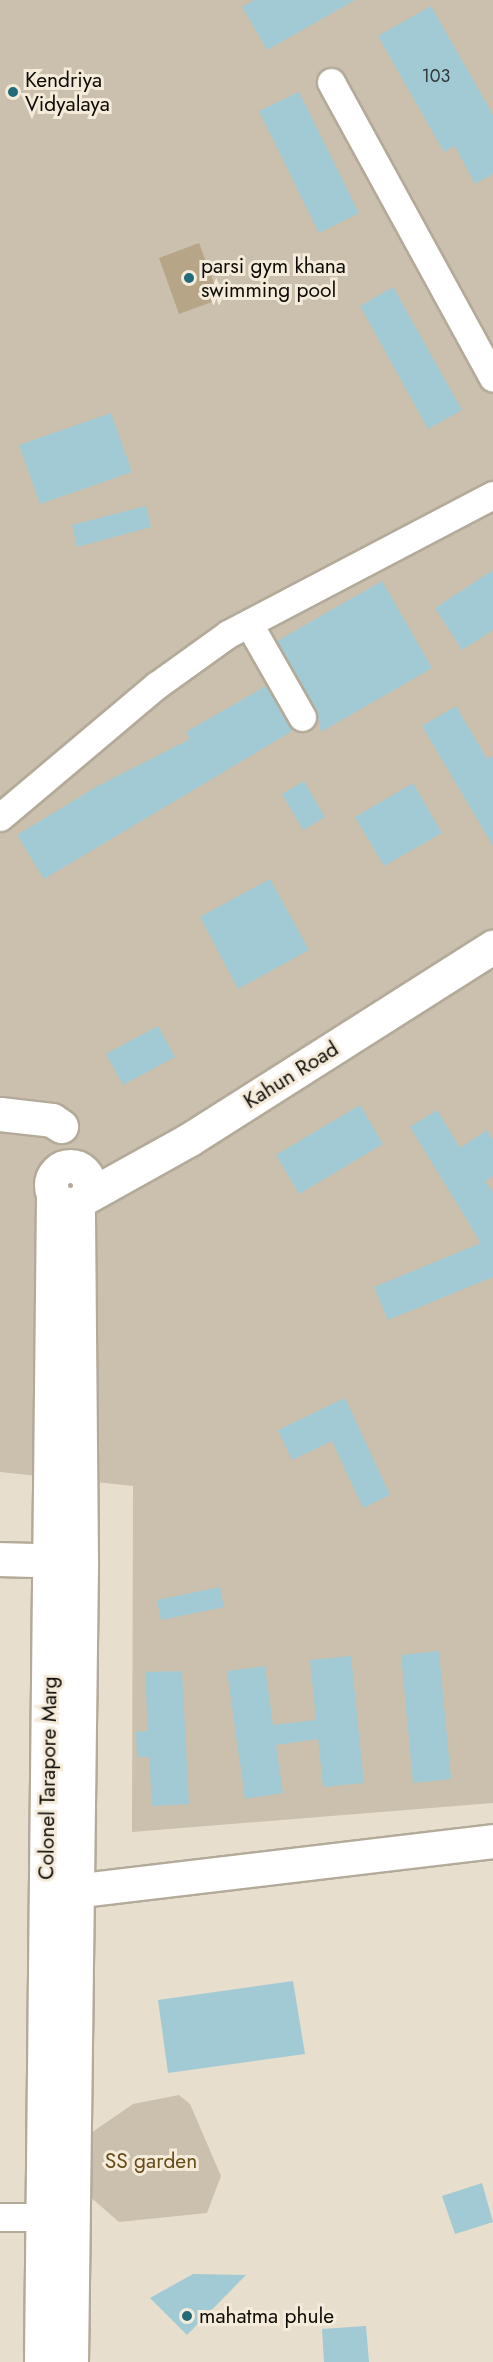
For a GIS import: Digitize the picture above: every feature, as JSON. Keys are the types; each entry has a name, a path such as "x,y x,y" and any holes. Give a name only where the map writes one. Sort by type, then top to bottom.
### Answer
{"street":[{"path":"331,82 493,378"},
{"path":"0,817 157,685 249,624 493,495"},
{"path":"249,624 302,717"},
{"name":"Kahun Road","path":"72,1185 493,926"},
{"name":"Kahun Road","path":"72,1185 190,1139 493,947"},
{"name":"Colonel Tarapore Marg","path":"0,1114 52,1120 61,1126 72,1185 58,2217 71,2362"},
{"path":"0,1559 66,1561"},
{"path":"62,1893 493,1841"},
{"path":"0,2217 58,2217"},
{"name":"Colonel Tarapore Marg","path":"41,2362 58,2217"}],"green space":[{"path":"0,0 493,0 493,1803 132,1832 133,1486 0,1472"},
{"name":"SS garden","path":"179,2095 190,2104 221,2176 207,2213 119,2222 88,2195 88,2135 133,2104"}],"shaded area":[{"name":"parsi gym khana swimming pool","path":"199,243 220,299 179,314 159,258"}],"building":[{"path":"254,0 355,0 267,50 242,7"},
{"path":"431,6 493,115 493,174 475,184 455,146 444,152 378,36"},
{"path":"299,92 359,213 319,233 259,111"},
{"path":"393,287 462,410 428,429 360,306"},
{"path":"111,413 132,472 40,504 19,445"},
{"path":"146,506 151,527 77,547 72,525"},
{"path":"493,570 493,630 462,650 435,608"},
{"path":"382,581 432,668 321,732 316,709 277,641"},
{"path":"266,686 294,730 44,879 17,835 96,787 190,739 186,732"},
{"path":"456,706 487,759 493,756 493,846 422,726"},
{"path":"304,781 325,817 303,830 282,794"},
{"path":"413,783 442,833 384,866 355,817"},
{"path":"270,879 309,950 238,989 200,917"},
{"path":"158,1026 175,1057 123,1085 106,1054"},
{"path":"360,1105 383,1144 299,1194 276,1155"},
{"path":"437,1110 460,1148 487,1130 493,1140 493,1176 485,1181 493,1193 493,1277 388,1320 374,1287 481,1243 410,1127"},
{"path":"345,1398 390,1495 363,1508 332,1441 292,1460 278,1430"},
{"path":"220,1587 224,1607 161,1620 157,1600"},
{"path":"439,1651 451,1779 413,1783 401,1655"},
{"path":"351,1656 364,1783 323,1787 318,1739 276,1745 283,1793 245,1799 227,1671 265,1666 273,1725 316,1720 310,1660"},
{"path":"182,1671 189,1804 152,1806 149,1757 137,1757 136,1732 148,1731 145,1672"},
{"path":"293,1981 305,2054 168,2073 158,2000"},
{"path":"482,2183 493,2222 455,2234 442,2196"},
{"name":"mahatma phule","path":"193,2274 246,2275 187,2335 150,2298"},
{"path":"366,2326 369,2362 324,2362 322,2329"}],"place":[{"name":"Kendriya Vidyalaya","path":"13,92"},
{"name":"parsi gym khana swimming pool","path":"189,278"},
{"name":"mahatma phule","path":"187,2316"}]}
